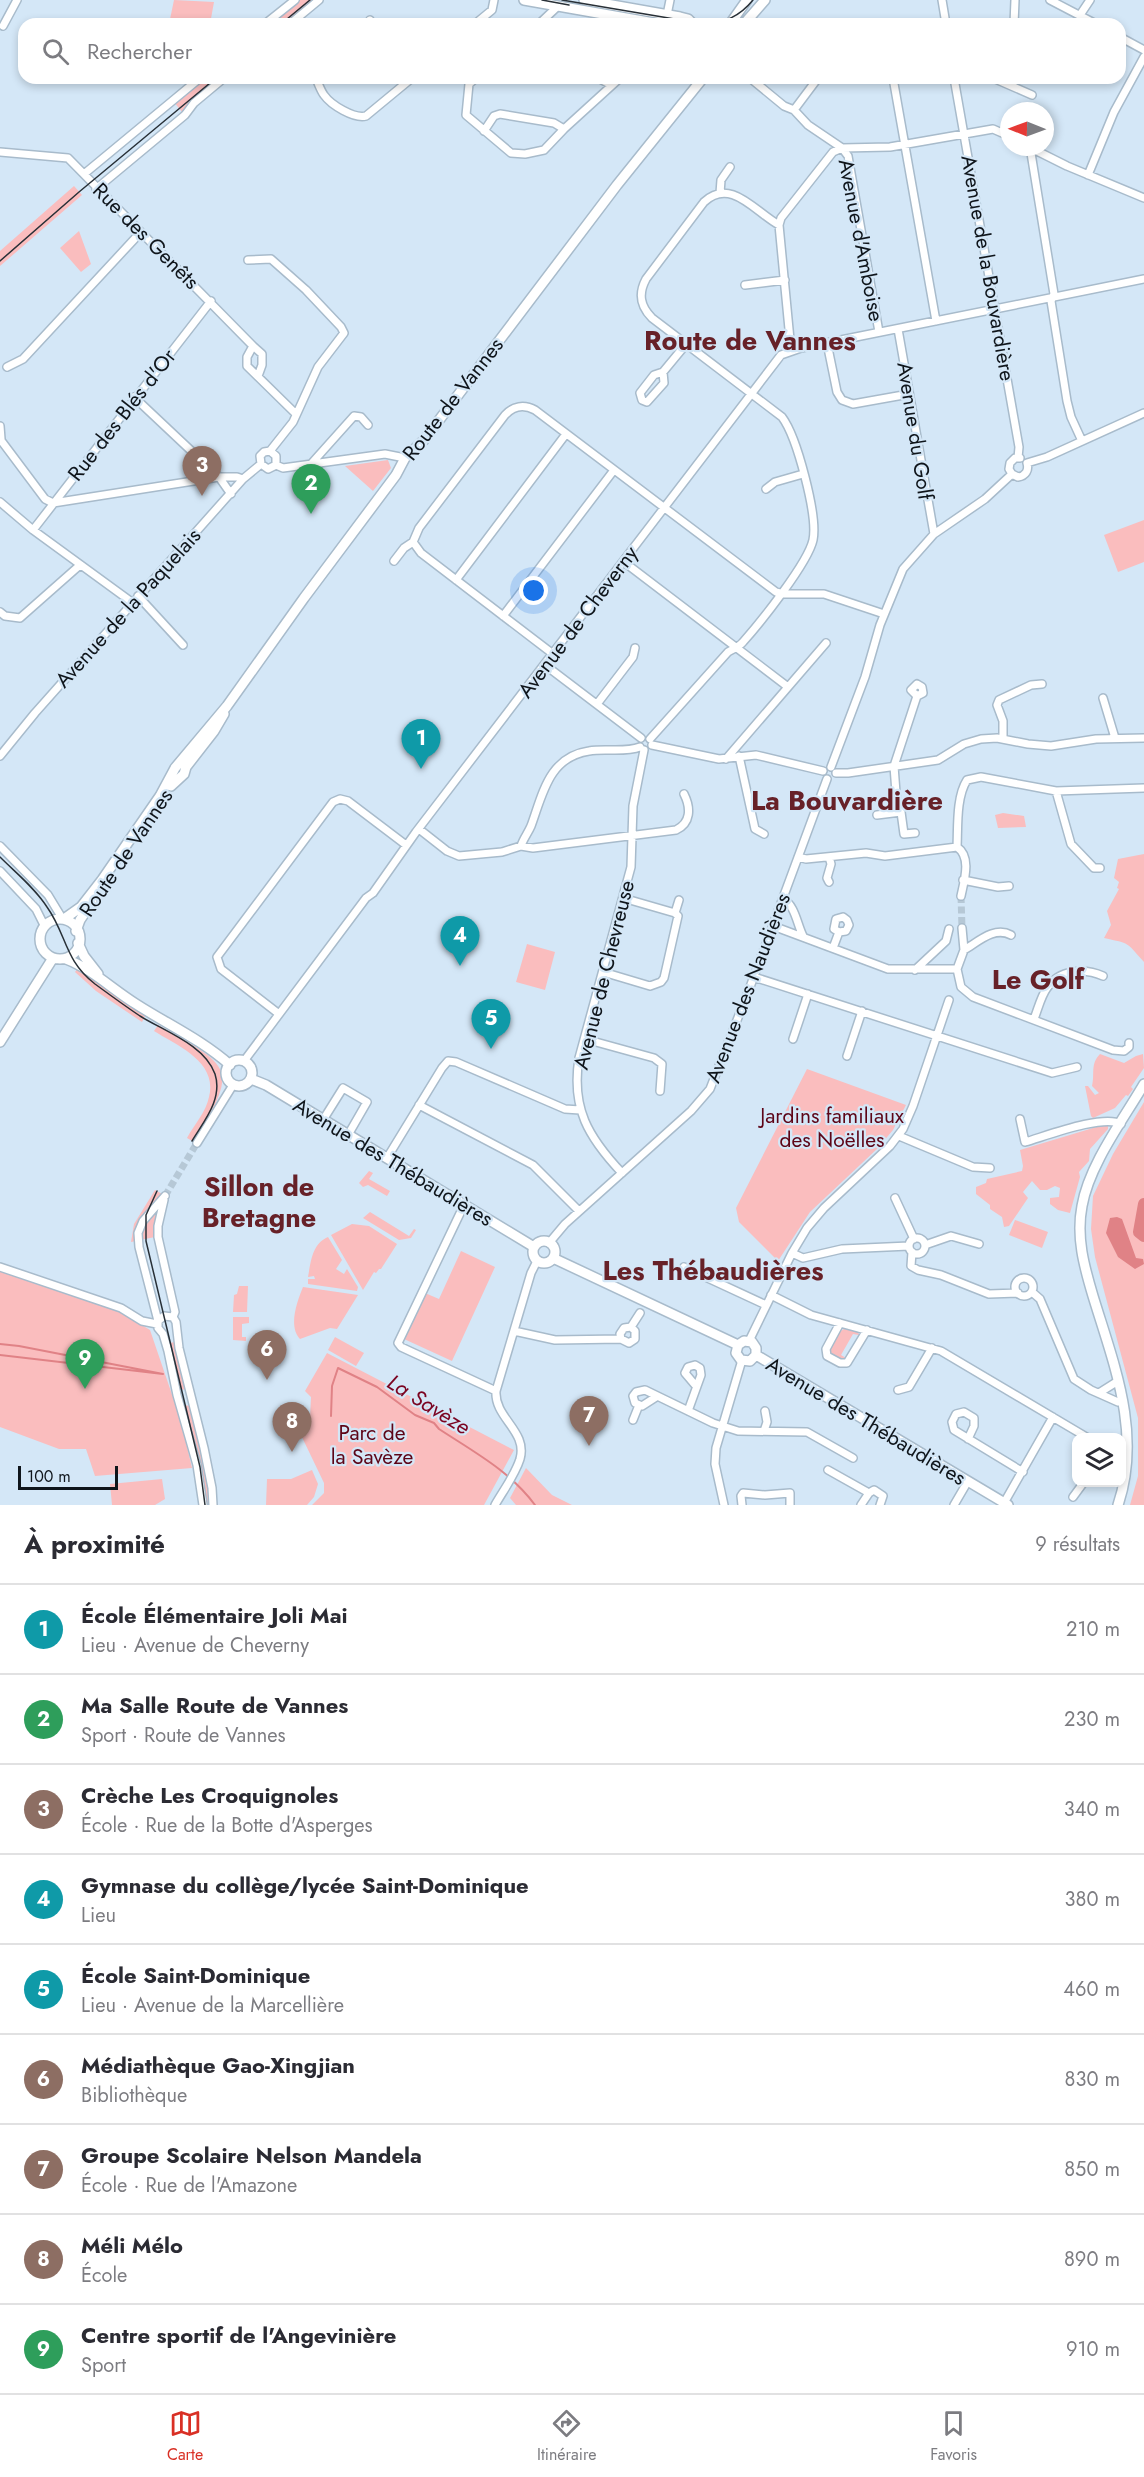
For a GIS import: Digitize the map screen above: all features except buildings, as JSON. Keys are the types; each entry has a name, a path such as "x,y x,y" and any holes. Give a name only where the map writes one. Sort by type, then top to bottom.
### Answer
{"street":[{"path":"3,26 17,0"},
{"path":"272,18 295,0"},
{"path":"297,18 319,0"},
{"path":"483,18 492,10 494,0"},
{"path":"524,0 626,18"},
{"path":"584,0 683,18"},
{"path":"667,15 670,0"},
{"path":"734,18 747,0"},
{"path":"749,18 765,0"},
{"path":"942,0 945,18"},
{"path":"1014,18 1015,0"},
{"path":"1050,0 1085,18"},
{"path":"1080,15 1090,0"},
{"path":"545,18 558,6"},
{"path":"1126,40 1144,50"},
{"path":"1088,175 1114,112 1144,57"},
{"path":"0,152 56,156 68,159 82,172 192,84"},
{"path":"96,189 185,115 194,103 218,84"},
{"path":"318,84 324,96 350,114 360,117 366,116 405,84"},
{"path":"469,84 466,116 510,153 525,154 544,150 612,85"},
{"name":"Route de Vannes","path":"686,97 694,84"},
{"name":"Route de Vannes","path":"63,919 77,911 96,889 179,771 222,720 227,706 396,475 405,458 430,433 698,84"},
{"path":"757,84 784,106 794,110 808,125 842,148"},
{"path":"794,110 814,84"},
{"path":"894,84 936,321"},
{"name":"Avenue de la Bouvardière","path":"955,84 1007,371 1019,447 1018,458"},
{"path":"1012,84 1032,95"},
{"path":"484,131 494,116 500,114 554,123 564,129"},
{"path":"791,351 779,225 781,219 833,152 842,148 874,149 996,129 1000,131"},
{"name":"Avenue d'Amboise","path":"842,148 848,158 879,332"},
{"path":"1031,156 1054,294 1051,302 1069,408 1082,441"},
{"path":"1049,156 1144,198"},
{"path":"720,193 721,180 730,167"},
{"name":"Rue des Genêts","path":"82,172 96,189 253,345"},
{"path":"521,846 544,787 563,761 585,751 649,749 651,742 711,670 728,652 741,644 780,594 803,563 814,537 813,508 785,421 646,311 641,300 642,287 704,201 720,193 738,196 779,225"},
{"path":"7,367 23,359 140,233"},
{"path":"248,260 272,259 306,290 344,333 318,367 297,414 270,451 260,456 261,464 268,469 276,465 283,468 385,454 405,458"},
{"name":"Avenue de Cheverny","path":"244,1061 778,358 791,351 827,343 1144,279"},
{"path":"745,285 785,280"},
{"name":"Rue des Blés d'Or","path":"33,530 211,301"},
{"name":"Avenue du Golf","path":"898,329 934,534"},
{"path":"663,372 687,343"},
{"path":"827,343 837,392 842,400 852,404 909,394"},
{"path":"258,376 262,365 262,354 253,345 247,357 248,366 258,376 297,414"},
{"path":"134,398 219,477 231,494"},
{"path":"394,561 404,548 413,542 418,528 508,411 518,407 529,407 780,594 824,594 884,614"},
{"path":"1012,474 1010,464 1018,458 1027,463 1043,459 1144,412"},
{"path":"310,464 354,416 361,417 368,425"},
{"path":"0,426 0,439 45,499 53,503 219,477 243,479"},
{"path":"456,580 566,434"},
{"path":"270,451 276,456 276,465"},
{"path":"1012,474 1018,477 1024,474 1027,470 1027,463"},
{"name":"Avenue de la Paquelais","path":"0,756 35,713 243,479 261,464"},
{"path":"503,616 614,470"},
{"path":"766,489 775,482 803,474"},
{"path":"823,771 826,779 833,778 884,614 905,565 934,534 985,499 1012,474"},
{"path":"0,502 80,565 136,599 183,645"},
{"path":"413,542 421,553 553,654"},
{"path":"624,562 788,687"},
{"path":"0,612 5,616 20,618 80,565"},
{"path":"726,759 826,643"},
{"path":"597,704 633,657 635,648"},
{"path":"545,665 641,738 645,736 651,742 726,759 742,755 775,759 823,771"},
{"path":"1003,739 1004,725 997,705 999,700 1031,685 1042,684"},
{"path":"915,833 904,834 901,812 897,806 894,766 917,696"},
{"path":"1103,699 1115,738"},
{"path":"641,738 639,742 642,749"},
{"path":"823,771 826,767 834,770 938,760 964,744 976,740 1003,739 1051,746 1115,738 1144,738"},
{"path":"740,743 755,829 764,834"},
{"name":"Avenue de Chevreuse","path":"622,1173 594,1139 580,1110 578,1071 632,867 633,806 642,749"},
{"name":"Route de Vannes","path":"76,931 80,920 179,771"},
{"path":"961,896 964,855 957,847 961,793 968,780 981,777 1056,791 1144,788"},
{"name":"Avenue des Naudières","path":"549,1243 562,1227 691,1111 707,1093 754,977 826,779"},
{"path":"1056,791 1071,844 1094,868 1100,868"},
{"path":"418,829 447,851 459,856 502,852 521,846 533,848 633,836 676,830 682,827 689,818 688,801 684,794"},
{"path":"279,1014 221,969 217,957 326,811 336,800 348,801 406,845"},
{"path":"877,815 901,812"},
{"path":"0,846 48,896 63,919"},
{"path":"798,857 806,859 866,853 885,855 957,847"},
{"path":"829,857 831,864 827,878 829,882"},
{"path":"0,871 40,914 44,925 41,936 45,951 39,969 0,1032"},
{"path":"963,880 998,887 1009,886"},
{"path":"603,972 650,986 662,982 679,922 675,913 623,898"},
{"path":"783,899 790,904 803,936"},
{"path":"675,913 679,900"},
{"path":"44,925 54,919 63,919 71,923 84,956 101,978"},
{"path":"773,926 888,969 957,969"},
{"path":"788,931 799,926"},
{"path":"962,928 964,950 957,969 961,987 969,994 1113,1050 1124,1051 1129,1047 1129,1043"},
{"path":"915,970 942,945 948,936 949,929"},
{"path":"833,948 839,932"},
{"path":"964,950 989,935 1005,932 1011,935"},
{"path":"66,959 75,953 78,943"},
{"path":"45,951 53,958 66,959 81,965 134,1003 212,1050 230,1065"},
{"path":"0,1042 53,958"},
{"path":"1034,1019 1045,989 1053,981 1075,971 1092,971 1103,976"},
{"path":"754,977 1052,1073 1077,1067"},
{"path":"793,1039 808,994"},
{"path":"749,1341 792,1253 818,1215 873,1164 899,1136 914,1106 949,1000"},
{"path":"847,1056 862,1011"},
{"path":"585,1040 654,1058 662,1064 660,1091"},
{"path":"237,1060 244,1061 252,1070 251,1079 242,1086 233,1085 226,1074 230,1065 237,1060"},
{"path":"387,1158 444,1065 451,1061 565,1109 580,1110"},
{"name":"Avenue des Thébaudières","path":"251,1079 259,1081 534,1247"},
{"path":"1118,1505 1125,1482 1128,1428 1124,1402 1085,1269 1080,1233 1086,1190 1144,1084"},
{"path":"197,1143 233,1085"},
{"path":"323,1120 343,1088 367,1102 348,1135"},
{"path":"419,1106 533,1165 579,1211"},
{"path":"1020,1119 1025,1142 1104,1121 1121,1124"},
{"path":"899,1136 972,1167 990,1168"},
{"path":"202,1505 197,1465 163,1334 159,1330 139,1247 138,1233 143,1221 165,1196 158,1226 158,1237 174,1307 173,1317 176,1322 179,1348 213,1488 213,1505"},
{"path":"896,1198 914,1239 910,1249 910,1261 913,1268 989,1294 1018,1293 1023,1296 1032,1292"},
{"path":"464,1205 398,1343 401,1347 496,1391"},
{"path":"792,1253 803,1258 842,1249 910,1249 921,1253 925,1245 951,1236 979,1244"},
{"path":"914,1239 921,1239 925,1245"},
{"path":"541,1242 549,1243 554,1250 553,1258 545,1263 537,1261 533,1256 534,1247 541,1242"},
{"path":"553,1258 738,1345"},
{"path":"495,1505 519,1461 521,1446 517,1433 499,1409 496,1391 531,1273 537,1261"},
{"path":"0,1267 121,1308 142,1321 158,1323"},
{"path":"684,1267 766,1305"},
{"path":"1018,1293 1016,1287 1022,1279 1031,1282 1032,1292 1040,1299 1074,1379 1084,1387 1118,1402 1124,1402"},
{"path":"771,1295 800,1311 941,1351 1081,1433"},
{"path":"631,1328 640,1313"},
{"path":"158,1323 164,1316 173,1317"},
{"path":"840,1323 826,1349 828,1356 840,1363 847,1362 867,1330"},
{"path":"514,1331 555,1340 621,1339 626,1343 633,1341 636,1334 631,1328"},
{"path":"621,1339 622,1329 631,1328"},
{"path":"163,1334 172,1334 176,1329"},
{"path":"743,1341 749,1341 756,1347 756,1355 750,1361 742,1360 736,1353 738,1345 743,1341"},
{"path":"898,1390 909,1387 932,1348"},
{"name":"Avenue des Thébaudières","path":"756,1355 1006,1504"},
{"path":"724,1505 715,1464 716,1448 742,1360"},
{"path":"1099,1393 1118,1381"},
{"path":"688,1411 696,1386"},
{"path":"639,1406 633,1399 636,1392 645,1390 656,1397 738,1431 807,1432 853,1458"},
{"path":"639,1406 644,1406 656,1397"},
{"path":"633,1420 639,1406"},
{"path":"764,1431 767,1422 765,1411"},
{"path":"1006,1504 1053,1417"},
{"path":"968,1439 1023,1472"},
{"path":"828,1470 869,1493"},
{"path":"954,1505 968,1481"},
{"path":"1074,1497 1081,1487"},
{"path":"861,1505 869,1493 874,1490 883,1496 880,1505"},
{"path":"742,1505 743,1493 765,1495 785,1492 790,1493 790,1505"}],"green space":[{"path":"174,0 214,2 211,18 170,18"},
{"path":"298,0 316,0 294,18 276,18"},
{"path":"196,84 215,84 182,112 174,102"},
{"path":"74,186 82,195 0,266 0,251"},
{"path":"79,231 91,264 81,272 60,248"},
{"path":"388,460 391,468 373,491 345,466"},
{"path":"1144,520 1144,562 1118,572 1104,535"},
{"path":"1003,813 1024,816 1026,827 998,828 995,815"},
{"path":"1144,854 1144,962 1127,944 1104,938 1111,925 1107,911 1119,889 1117,888 1119,882 1114,878 1118,859"},
{"path":"527,944 555,952 545,990 516,982"},
{"path":"78,968 145,1016 142,1022 96,991 75,972"},
{"path":"158,1025 201,1050 214,1060 221,1071 222,1083 218,1098 194,1142 187,1138 203,1113 209,1097 208,1074 194,1056 154,1031"},
{"path":"1100,1054 1124,1063 1143,1054 1144,1068 1131,1087 1133,1089 1128,1096 1126,1095 1115,1108 1093,1118 1085,1086 1088,1086 1095,1095 1099,1093 1092,1086 1094,1065"},
{"name":"Jardins familiaux des Noëlles","path":"807,1069 906,1105 893,1130 877,1149 810,1212 778,1261 739,1222 736,1208"},
{"path":"1144,1102 1144,1505 1130,1505 1138,1476 1138,1418 1095,1257 1091,1229 1093,1196 1113,1154"},
{"path":"1103,1125 1108,1126 1108,1129 1090,1149 1089,1161 1079,1172 1080,1177 1070,1213 1058,1210 1050,1204 1050,1198 1059,1197 1060,1188 1055,1186 1047,1190 1040,1190 1032,1181 1023,1192 1028,1198 1009,1226 1004,1227 1002,1217 990,1209 990,1205 976,1194 976,1187 986,1183 987,1179 1022,1171 1020,1150"},
{"path":"369,1171 373,1173 369,1179 390,1191 387,1196 368,1185 363,1187 359,1183"},
{"path":"155,1190 162,1194 145,1215 136,1241 131,1242 134,1224"},
{"path":"159,1207 155,1237 140,1240 144,1225"},
{"path":"370,1212 409,1236 414,1229 416,1230 411,1238 399,1240 363,1218"},
{"path":"1015,1220 1048,1232 1042,1248 1009,1235"},
{"path":"352,1224 369,1226 397,1244 381,1269 374,1272 363,1290 331,1235"},
{"path":"328,1237 342,1260 336,1269 344,1274 347,1269 358,1287 357,1291 308,1284 308,1279 315,1279 314,1276 308,1277 315,1249"},
{"path":"461,1251 495,1267 452,1361 404,1339 425,1293 439,1299"},
{"path":"0,1270 122,1313 150,1330 181,1421 192,1468 95,1476 86,1449 59,1449 0,1427"},
{"path":"239,1286 248,1286 247,1312 233,1312 234,1295 237,1294"},
{"path":"303,1287 358,1295 337,1329 330,1328 300,1339 296,1334 294,1321"},
{"path":"233,1317 249,1317 249,1323 242,1324 242,1337 246,1337 246,1341 233,1340"},
{"path":"844,1329 858,1332 859,1335 853,1334 841,1355 846,1358 841,1360 829,1350 839,1332"},
{"path":"335,1337 364,1353 356,1366 328,1350"},
{"path":"175,1342 187,1390 180,1389 169,1343"},
{"name":"Parc de la Savèze","path":"327,1353 514,1450 484,1505 312,1505 324,1493 324,1483 300,1433 300,1419 310,1418 311,1397 305,1391"},
{"path":"184,1405 190,1406 205,1467 210,1505 204,1505 197,1459"},
{"path":"526,1468 552,1495 572,1505 516,1505 510,1498"},
{"path":"312,1470 318,1484 314,1497 307,1505 266,1505 267,1479 291,1479"},
{"path":"162,1479 165,1499 155,1505 112,1505 110,1484"}],"shaded area":[{"path":"1110,1218 1122,1219 1136,1258 1143,1259 1144,1264 1135,1269 1118,1257 1106,1233"}],"waterway":[{"path":"1144,1204 1139,1232 1144,1236"},
{"path":"0,1344 163,1374 0,1355"},
{"name":"La Savèze","path":"331,1416 332,1386 338,1368 377,1387 415,1415 434,1423 439,1429 503,1472 535,1505"}],"tunnel":[{"path":"961,896 962,928"},
{"path":"165,1196 197,1143"}],"tram line":[{"path":"288,18 310,0"},
{"path":"542,0 569,5"},
{"path":"562,0 668,18"},
{"path":"732,18 753,0"},
{"path":"0,261 209,84"},
{"path":"0,857 42,900 54,917 71,956 85,975 140,1016 193,1047 210,1064 217,1083 214,1101 207,1118 192,1141"},
{"path":"157,1191 146,1215 146,1241 200,1467 205,1505"}],"place":[{"name":"Crèche Les Croquignoles","path":"202,496"},
{"name":"Ma Salle Route de Vannes","path":"311,514"},
{"name":"École Élémentaire Joli Mai","path":"421,769"},
{"name":"Gymnase du collège/lycée Saint-Dominique","path":"460,966"},
{"name":"École Saint-Dominique","path":"491,1049"},
{"name":"Médiathèque Gao-Xingjian","path":"267,1380"},
{"name":"Centre sportif de l'Angevinière","path":"85,1389"},
{"name":"Groupe Scolaire Nelson Mandela","path":"589,1446"},
{"name":"Méli Mélo","path":"292,1452"}],"district":[{"name":"Route de Vannes","path":"750,340"},
{"name":"La Bouvardière","path":"847,800"},
{"name":"Le Golf","path":"1038,979"},
{"name":"Sillon de Bretagne","path":"259,1202"},
{"name":"Les Thébaudières","path":"713,1270"}]}
